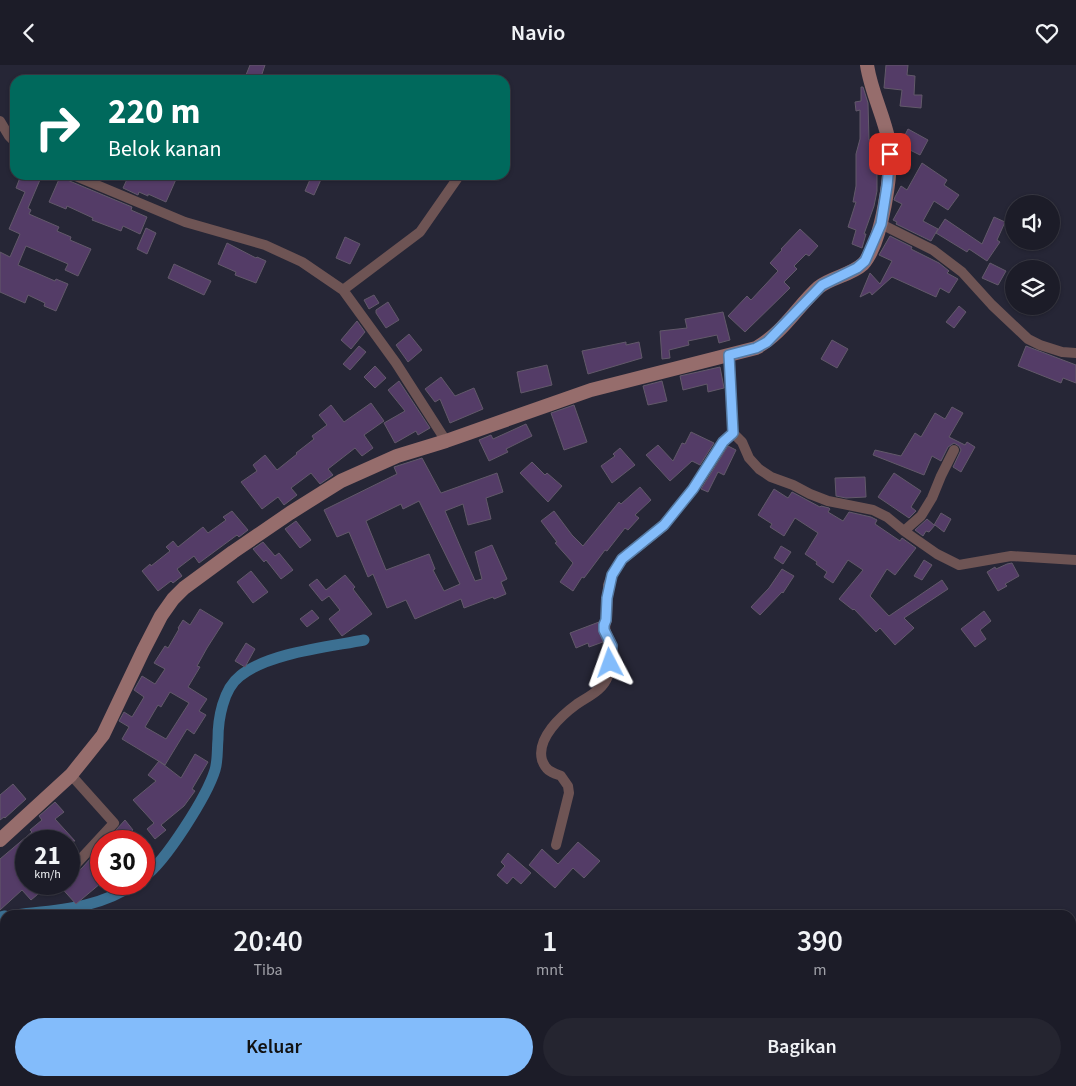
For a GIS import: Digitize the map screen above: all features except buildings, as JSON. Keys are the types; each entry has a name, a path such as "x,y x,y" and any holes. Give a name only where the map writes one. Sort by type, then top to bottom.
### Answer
{"main road":[{"path":"0,840 71,775 103,735 161,616 173,599 184,588 232,552 341,481 397,456 446,441 591,390 756,348 767,342 822,285 862,265 881,224 890,154 885,126 868,65"}],"street":[{"path":"0,121 10,137"},
{"path":"86,180 185,222 265,245 302,262 343,290 396,363 446,441"},
{"path":"343,290 420,233 456,180"},
{"path":"881,224 933,250 962,271 992,305 1028,339 1040,345 1076,353"},
{"path":"729,355 733,433 742,442 749,458 759,469 771,477 828,501 874,510 938,554 960,565 1011,556 1076,559"},
{"path":"556,845 569,793 568,786 562,776 547,770 542,758 541,749 547,735 556,723 576,705 598,691 608,675 612,646 604,630 604,625 612,575 622,559 664,525 693,489 723,442 733,433"},
{"path":"904,531 922,516 954,450"},
{"path":"71,775 114,823 80,860"}],"waterway":[{"path":"155,867 185,827 211,781 217,762 220,714 229,689 234,682 252,668 282,656 364,640"},
{"path":"61,910 106,899 114,895"}],"route":[{"path":"610,663 612,646 604,630 604,625 608,585 612,575 622,559 664,525 683,503 704,473 713,455 733,433 729,355 756,348 767,342 822,285 862,265 881,224 890,154"}]}
